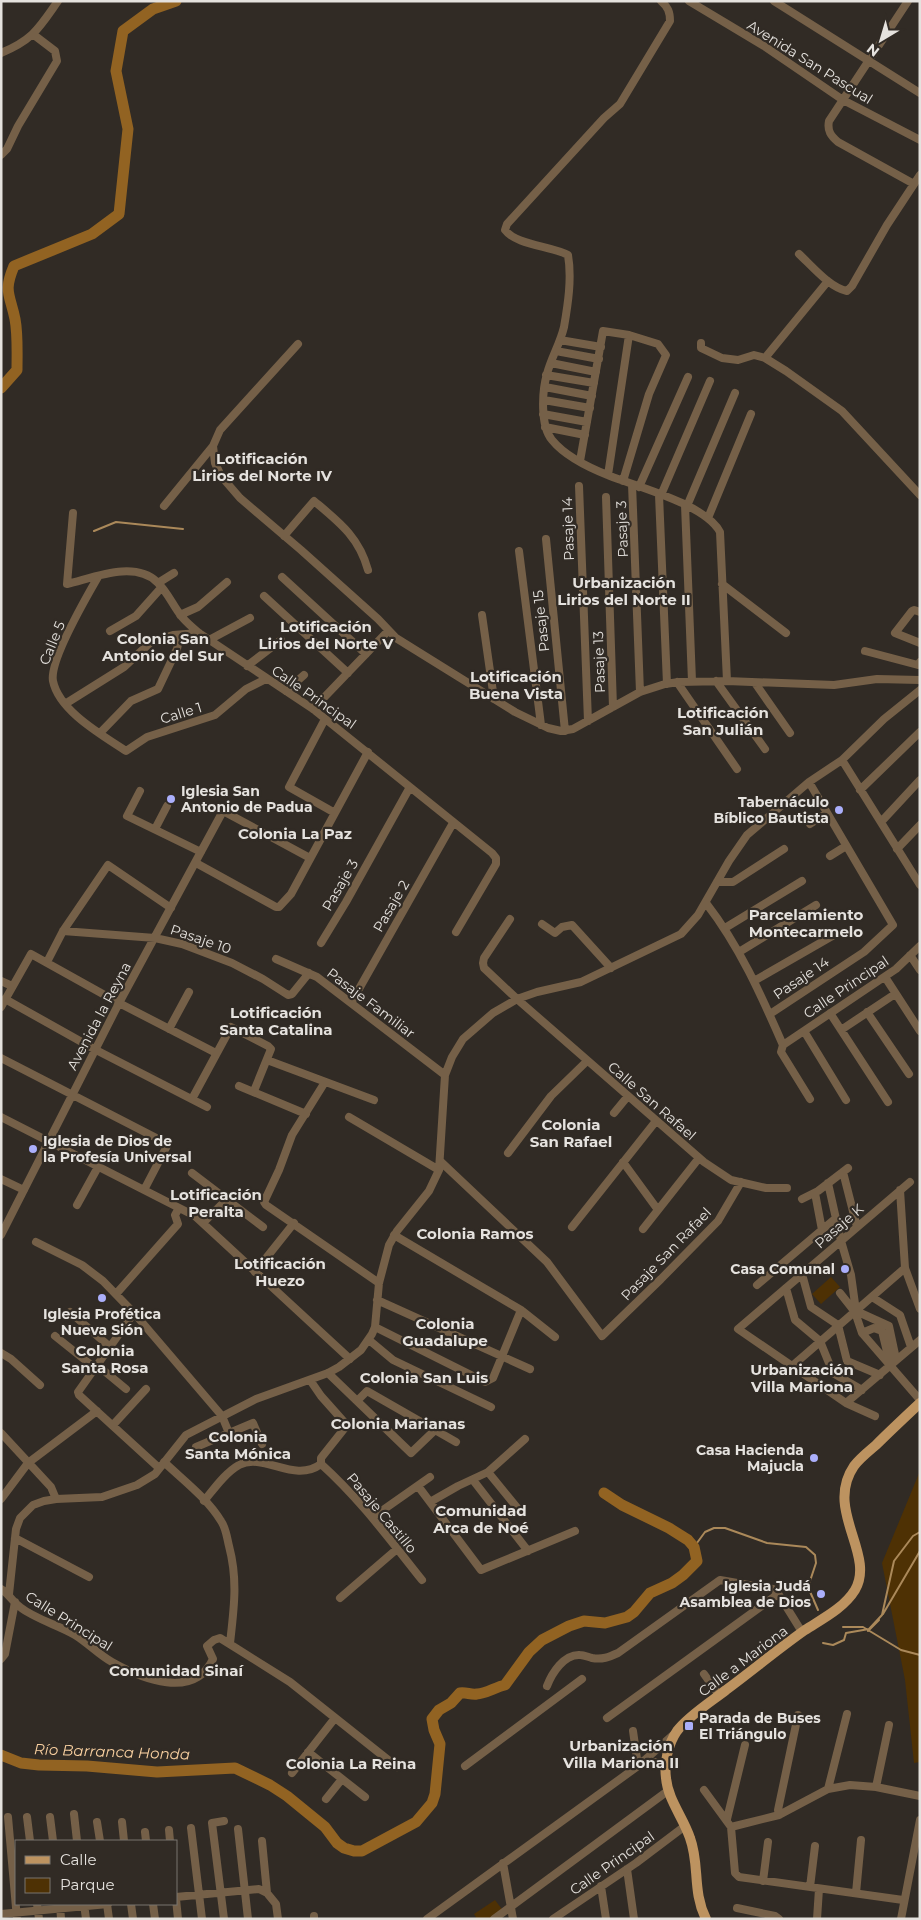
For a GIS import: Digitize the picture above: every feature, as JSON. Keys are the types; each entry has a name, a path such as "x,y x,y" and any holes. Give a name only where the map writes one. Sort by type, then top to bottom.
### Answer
{"main road":[{"name":"Calle a Mariona","path":"676,1732 719,1695 848,1599 858,1585 860,1571 859,1560 844,1504 847,1482 854,1466 918,1397"},
{"path":"676,1732 668,1754 666,1769 669,1790 690,1838 694,1855 700,1907 706,1919"}],"street":[{"path":"1,53 14,48 34,35 58,1"},
{"name":"Avenida San Pascual","path":"689,1 764,46 843,100 920,140"},
{"path":"774,1 787,5 868,62 920,93"},
{"path":"908,1 829,121 827,128 831,136 838,142 914,184"},
{"path":"665,3 670,14 670,21 620,104 604,118 508,224 505,230 508,234 519,240 568,255 569,287 560,340 546,375 543,414 545,427 551,440 593,469 686,505 717,525 720,532 727,681"},
{"path":"1,155 7,149 18,126 57,61 55,52 34,35"},
{"path":"798,254 828,281 841,290 847,291 852,286 920,175"},
{"path":"766,358 828,281"},
{"path":"580,461 603,331 630,335 658,344 666,355 650,394 623,481"},
{"path":"608,475 630,335"},
{"path":"560,340 601,346"},
{"path":"701,343 701,348 722,358 738,360 754,354 766,358 842,411 920,495"},
{"path":"164,506 213,446 220,430 298,344"},
{"path":"556,351 598,359"},
{"path":"551,363 596,372"},
{"path":"546,375 594,383"},
{"path":"636,486 688,377"},
{"path":"667,684 660,495 710,382"},
{"path":"545,387 592,396"},
{"path":"692,681 686,505 735,393"},
{"path":"544,400 590,408"},
{"path":"543,414 587,422"},
{"path":"708,518 752,414"},
{"path":"545,427 585,434"},
{"path":"213,446 217,470 228,486 371,613 388,631 400,641 494,699 519,714 553,730 573,729 640,692 677,682 727,681 834,685 877,679 920,680"},
{"name":"Pasaje 14","path":"579,486 588,721"},
{"name":"Pasaje 3","path":"636,486 640,692"},
{"name":"Pasaje 13","path":"606,497 612,706"},
{"path":"284,536 314,501 352,536 364,556 368,570"},
{"name":"Calle Principal","path":"74,513 67,584 116,572 146,574 160,585 180,615 199,633 313,709 496,858 496,864 456,932"},
{"name":"Pasaje 15","path":"546,539 565,730"},
{"path":"519,551 541,724"},
{"path":"110,631 136,616 160,585 174,573"},
{"name":"Calle 5","path":"98,577 76,618 54,671 55,686 65,704 100,734 126,751"},
{"path":"282,578 366,654"},
{"path":"180,615 198,607 227,582"},
{"path":"722,584 786,632"},
{"path":"264,596 348,673"},
{"path":"920,612 912,611 896,633 920,643"},
{"path":"482,615 494,699"},
{"path":"209,640 250,618"},
{"path":"313,709 388,631"},
{"path":"65,704 124,667 151,642 180,635 199,633"},
{"path":"100,734 131,701 158,689 177,649 180,635"},
{"path":"247,666 281,640"},
{"path":"865,651 918,665 920,662"},
{"path":"286,691 304,675"},
{"name":"Calle 1","path":"126,751 147,737 215,715 246,689 266,679"},
{"path":"1,1589 10,1594 15,1538 20,1518 25,1512 39,1503 56,1499 102,1497 138,1485 149,1478 162,1465 186,1435 256,1399 328,1373 350,1359 369,1340 375,1327 379,1282 389,1245 394,1235 429,1191 438,1170 445,1075 452,1057 463,1039 493,1013 517,1000 552,988 582,982 681,934 691,925 706,903 747,835 809,782 842,760 884,718 917,692 907,680"},
{"path":"716,681 765,749"},
{"path":"677,682 737,769"},
{"path":"754,683 790,733"},
{"path":"326,719 288,788 335,813"},
{"path":"860,790 920,732"},
{"path":"196,862 276,907 282,906 291,894 368,752"},
{"path":"842,760 897,849 917,872 920,885"},
{"path":"881,822 920,780"},
{"path":"809,782 846,846 830,856"},
{"name":"Pasaje 3","path":"321,943 410,787"},
{"path":"140,791 127,816 201,852"},
{"path":"155,830 167,806"},
{"name":"Avenida la Reyna","path":"1,1235 96,1050 118,1003 223,811 310,858"},
{"path":"810,824 827,813"},
{"name":"Pasaje 2","path":"351,1002 453,823"},
{"path":"897,849 920,825"},
{"name":"Pasaje 14","path":"770,1014 864,952 893,925 846,846"},
{"path":"717,882 733,882 784,849"},
{"path":"47,962 63,931 108,865 171,908"},
{"path":"725,928 802,881"},
{"path":"706,903 740,952 783,1045 781,1052 810,1099"},
{"path":"740,952 816,905"},
{"path":"510,919 483,963 484,968 517,1000"},
{"path":"542,924 555,933 562,927 572,925 611,968"},
{"name":"Pasaje 10","path":"63,931 155,938 182,944 224,960 263,979 285,995 292,994 309,973"},
{"path":"754,981 834,935"},
{"name":"Calle Principal","path":"783,1045 896,969 920,946"},
{"path":"1,1007 31,954 118,1003 216,1053"},
{"path":"910,955 920,970"},
{"name":"Pasaje Familiar","path":"276,959 317,977 445,1075"},
{"path":"885,976 920,1031"},
{"path":"1,981 12,986"},
{"path":"169,1029 188,992"},
{"path":"841,1030 895,994"},
{"path":"5,999 96,1050 207,1107"},
{"name":"Calle San Rafael","path":"517,1000 699,1158 732,1180 766,1188 787,1188"},
{"path":"867,1012 909,1074"},
{"path":"830,1013 888,1102"},
{"path":"192,1099 228,1029 234,1027 271,1049 254,1091"},
{"path":"804,1031 846,1100"},
{"path":"1,1058 168,1144 144,1190"},
{"path":"267,1060 374,1100"},
{"path":"508,1153 550,1096 587,1061"},
{"path":"325,1082 292,1135 279,1170 264,1202 379,1282"},
{"path":"239,1086 306,1114"},
{"path":"614,1113 628,1096"},
{"path":"1,1117 195,1216 350,1359"},
{"path":"350,1117 438,1170"},
{"path":"572,1227 656,1121"},
{"path":"643,1229 699,1158"},
{"name":"Pasaje San Rafael","path":"440,1162 547,1262 602,1336 718,1221 740,1182"},
{"path":"623,1162 658,1210"},
{"path":"77,1205 98,1167"},
{"path":"802,1199 815,1193 846,1170 858,1227"},
{"path":"192,1173 263,1227"},
{"path":"1,1179 24,1190"},
{"name":"Pasaje K","path":"791,1367 738,1329 910,1182"},
{"path":"828,1183 841,1241 851,1274 855,1311 862,1332 918,1397"},
{"path":"900,1190 905,1268 918,1305"},
{"path":"815,1193 822,1230"},
{"path":"203,1223 227,1200"},
{"path":"116,1294 178,1224 175,1215 179,1208"},
{"path":"756,1285 836,1218"},
{"path":"255,1272 294,1223"},
{"path":"394,1235 521,1310 555,1337"},
{"path":"36,1242 82,1265 116,1294 222,1416 229,1433"},
{"path":"875,1416 846,1403 791,1367 905,1268"},
{"path":"802,1274 811,1307 838,1325 848,1361 880,1375"},
{"path":"786,1288 795,1320 820,1341 833,1373 862,1390"},
{"path":"840,1293 855,1311 885,1329 896,1359"},
{"path":"872,1297 900,1315 911,1348"},
{"path":"377,1300 530,1368"},
{"path":"375,1327 481,1381 488,1382 493,1378 521,1310"},
{"path":"70,1312 110,1347"},
{"path":"134,1313 78,1392 80,1397 204,1501 221,1521 226,1533 235,1574 230,1643 290,1682 397,1768"},
{"path":"862,1332 874,1328 885,1329"},
{"path":"885,1329 890,1366"},
{"path":"55,1336 126,1389"},
{"path":"369,1340 393,1360 491,1407"},
{"path":"846,1403 920,1340"},
{"path":"1,1353 11,1359 40,1386"},
{"path":"328,1373 411,1454 435,1430"},
{"path":"204,1501 228,1474 240,1464 249,1462 263,1464 296,1472 312,1469 321,1464 321,1458 344,1429 345,1423 321,1396 310,1380"},
{"path":"113,1425 146,1389"},
{"path":"357,1401 367,1391 456,1442"},
{"path":"1,1499 28,1463 97,1411"},
{"path":"196,1447 253,1423 262,1444"},
{"path":"1,1433 51,1487 56,1499"},
{"path":"430,1502 488,1472 525,1439"},
{"name":"Pasaje Castillo","path":"321,1464 345,1485 373,1517 422,1580"},
{"path":"488,1472 519,1510"},
{"path":"373,1517 430,1477"},
{"path":"473,1480 528,1550"},
{"path":"418,1486 481,1570 574,1531"},
{"path":"15,1538 89,1577"},
{"path":"340,1598 397,1549"},
{"path":"547,1686 553,1672 567,1659 579,1654 605,1659 618,1653 720,1580 773,1589 779,1595 802,1632"},
{"name":"Calle Principal","path":"10,1594 20,1608 75,1636 112,1662 147,1678 172,1684 190,1681 208,1669 213,1659 207,1646 209,1642 220,1638 230,1643"},
{"path":"607,1718 774,1597"},
{"path":"1,1659 5,1654 15,1602"},
{"path":"704,1674 719,1695"},
{"path":"465,1766 582,1679"},
{"path":"828,1789 847,1714"},
{"path":"779,1815 778,1810 798,1716"},
{"path":"292,1773 335,1718"},
{"path":"876,1787 889,1725"},
{"path":"633,1731 641,1763"},
{"path":"427,1919 641,1763 676,1732"},
{"path":"727,1819 745,1745"},
{"path":"308,1752 365,1798"},
{"path":"641,1763 657,1762 666,1769"},
{"path":"326,1799 342,1779"},
{"path":"731,1827 779,1815 828,1789 850,1785 876,1787 920,1796"},
{"path":"494,1919 669,1790"},
{"path":"704,1790 731,1827 735,1873 739,1877 903,1900"},
{"path":"74,1814 77,1840"},
{"path":"8,1817 15,1894"},
{"path":"27,1817 30,1840"},
{"path":"50,1817 53,1840"},
{"path":"901,1919 903,1900 920,1820"},
{"path":"224,1821 212,1822 224,1919"},
{"path":"97,1822 100,1840"},
{"path":"122,1822 124,1840"},
{"name":"Calle Principal","path":"553,1919 561,1916 685,1826"},
{"path":"191,1828 202,1919"},
{"path":"169,1830 170,1840"},
{"path":"238,1830 248,1919"},
{"path":"145,1832 146,1840"},
{"path":"856,1892 861,1840"},
{"path":"262,1841 267,1893"},
{"path":"764,1881 768,1842"},
{"path":"810,1887 815,1846"},
{"path":"503,1863 512,1919"},
{"path":"627,1869 634,1919"},
{"path":"601,1886 606,1919"},
{"path":"178,1898 259,1889 267,1893 276,1904 278,1919"},
{"path":"817,1919 819,1889"},
{"path":"1,1914 17,1916 60,1906 84,1905 86,1919"},
{"path":"108,1905 109,1919"},
{"path":"131,1905 133,1919"},
{"path":"153,1905 155,1919"},
{"path":"177,1905 178,1919"},
{"path":"60,1906 61,1919"},
{"path":"737,1908 779,1919"}],"green space":[{"path":"831,1277 840,1287 821,1304 812,1294"},
{"path":"920,1471 920,1762 914,1763 905,1680 882,1563"},
{"path":"495,1900 504,1912 494,1919 477,1919 474,1914"}],"waterway":[{"path":"1,388 17,370 16,325 8,293 14,266 92,234 119,214 128,129 116,71 123,31 153,9 176,1"},
{"path":"94,531 116,522 183,529"},
{"name":"Río Barranca Honda","path":"1,1755 21,1763 39,1765 87,1766 157,1772 235,1768 270,1785 287,1796 325,1827 337,1843 344,1848 362,1851 416,1822 432,1803 435,1794 440,1744 432,1719 439,1710 451,1703 460,1693 480,1694 505,1685 529,1652 542,1640 569,1626 584,1621 605,1623 627,1617 634,1612 650,1593 672,1583 697,1561 694,1547 688,1540 669,1528 622,1505 604,1493"},
{"path":"694,1547 705,1532 714,1528 725,1528 767,1543 806,1547 815,1555 816,1563 808,1587 818,1610"},
{"path":"823,1643 833,1645 844,1640 846,1633 869,1629 882,1615 894,1561 913,1536 920,1532"},
{"path":"883,1614 920,1551"},
{"path":"868,1631 879,1620"},
{"path":"843,1627 863,1627 901,1650 920,1655"}],"place":[{"name":"Iglesia San Antonio de Padua","path":"171,799"},
{"name":"Tabernáculo Bíblico Bautista","path":"839,810"},
{"name":"Iglesia de Dios de la Profesía Universal","path":"33,1149"},
{"name":"Casa Comunal","path":"845,1269"},
{"name":"Iglesia Profética Nueva Sión","path":"102,1298"},
{"name":"Casa Hacienda Majucla","path":"814,1458"},
{"name":"Iglesia Judá Asamblea de Dios","path":"821,1594"},
{"name":"Parada de Buses El Triángulo","path":"689,1726"}],"district":[{"name":"Lotificación Lirios del Norte IV","path":"262,468"},
{"name":"Urbanización Lirios del Norte II","path":"624,592"},
{"name":"Lotificación Lirios del Norte V","path":"326,636"},
{"name":"Colonia San Antonio del Sur","path":"163,648"},
{"name":"Lotificación Buena Vista","path":"516,686"},
{"name":"Lotificación San Julián","path":"723,722"},
{"name":"Colonia La Paz","path":"295,834"},
{"name":"Parcelamiento Montecarmelo","path":"806,924"},
{"name":"Lotificación Santa Catalina","path":"276,1022"},
{"name":"Colonia San Rafael","path":"571,1134"},
{"name":"Lotificación Peralta","path":"216,1204"},
{"name":"Colonia Ramos","path":"475,1234"},
{"name":"Lotificación Huezo","path":"280,1272"},
{"name":"Colonia Guadalupe","path":"445,1332"},
{"name":"Colonia Santa Rosa","path":"105,1360"},
{"name":"Colonia San Luis","path":"424,1378"},
{"name":"Urbanización Villa Mariona","path":"802,1378"},
{"name":"Colonia Marianas","path":"398,1424"},
{"name":"Colonia Santa Mónica","path":"238,1446"},
{"name":"Comunidad Arca de Noé","path":"481,1520"},
{"name":"Comunidad Sinaí","path":"176,1671"},
{"name":"Urbanización Villa Mariona II","path":"621,1754"},
{"name":"Colonia La Reina","path":"351,1764"}]}
